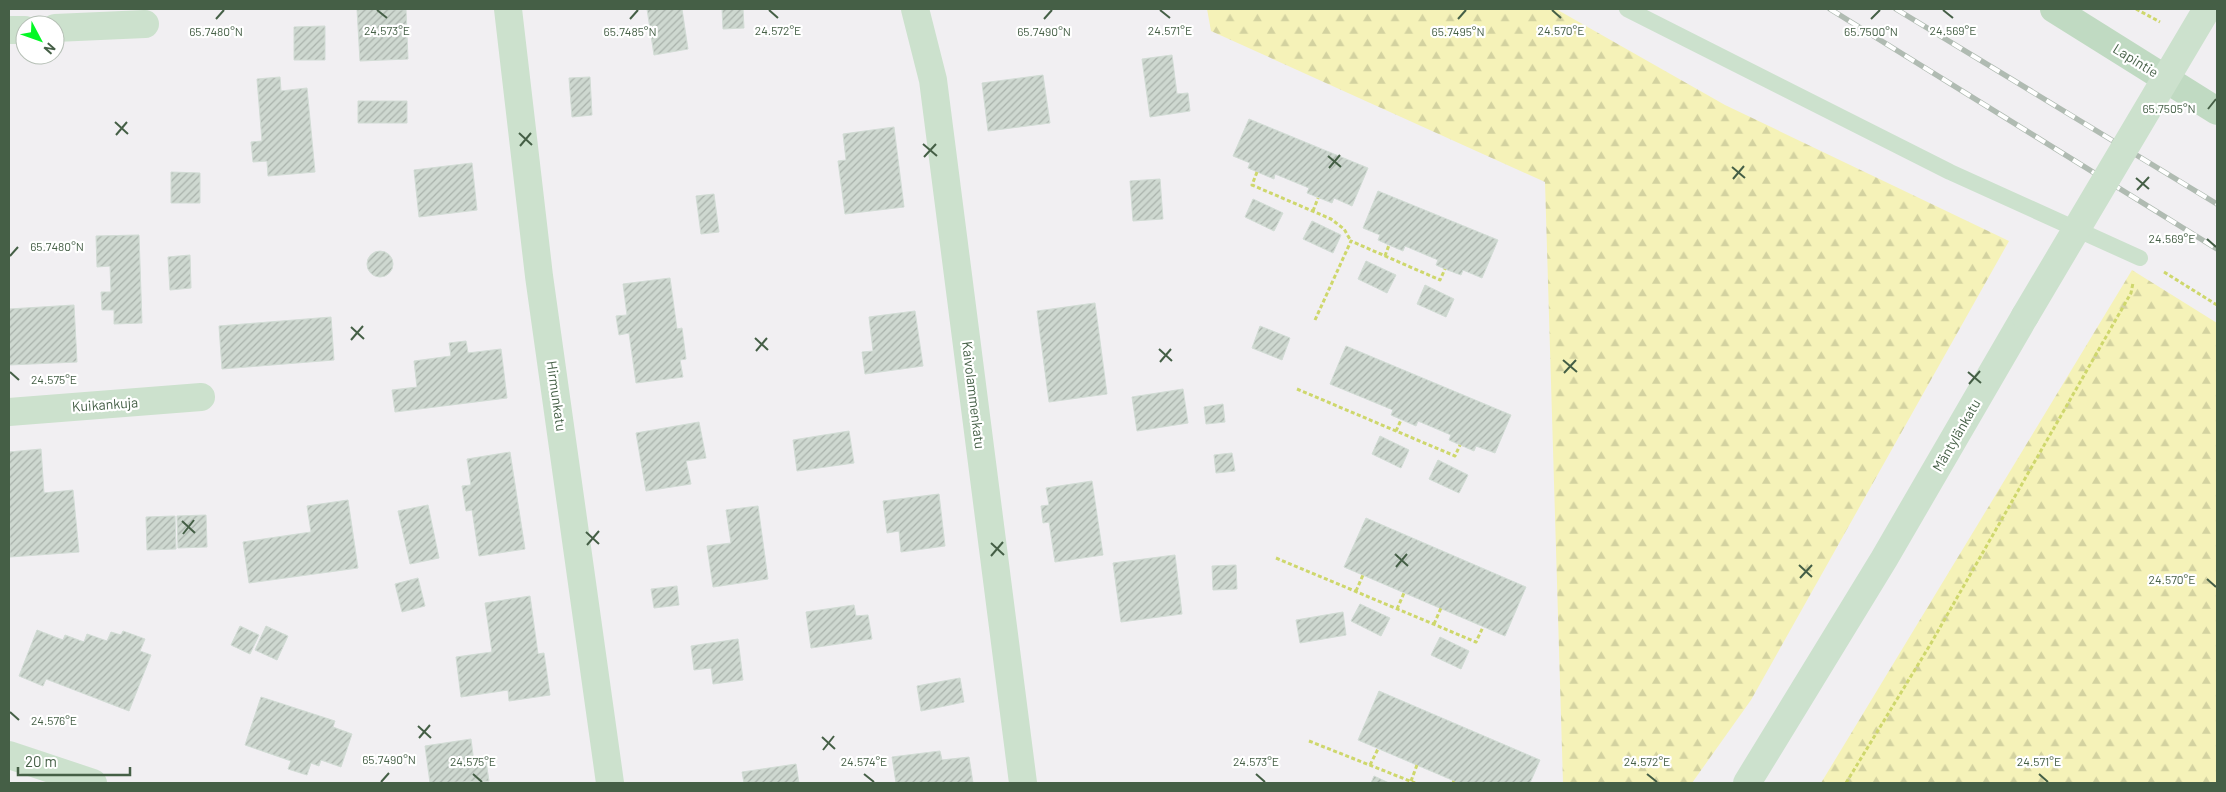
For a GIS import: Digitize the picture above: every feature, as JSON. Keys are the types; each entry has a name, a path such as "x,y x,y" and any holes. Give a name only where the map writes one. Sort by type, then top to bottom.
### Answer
{"main road":[{"name":"Lapintie","path":"2054,9 2217,111"}],"street":[{"name":"Hirmunkatu","path":"508,9 539,276 610,783"},
{"name":"Kaivolammenkatu","path":"915,9 934,80 1023,783"},
{"name":"Mäntylänkatu","path":"1747,783 1884,559 2207,9"},
{"path":"65,28 145,24"},
{"name":"Kuikankuja","path":"9,412 201,397"},
{"path":"9,755 93,783"}],"lane":[{"path":"1627,9 1950,172 2140,258"}],"path":[{"path":"1256,172 1252,185 1332,219 1344,229 1351,241 1440,280 1445,268"},
{"path":"1313,211 1318,198"},
{"path":"1315,320 1351,241"},
{"path":"1385,256 1388,244"},
{"path":"1846,783 1935,636 2131,293 2140,258 2217,306"},
{"path":"1297,389 1455,456 1460,445"},
{"path":"1396,431 1401,420"},
{"path":"1276,558 1476,642 1483,627"},
{"path":"1356,591 1363,575"},
{"path":"1397,609 1404,592"},
{"path":"1434,624 1441,608"},
{"path":"1309,741 1415,783"},
{"path":"1370,766 1378,749"},
{"path":"1411,782 1417,765"}],"green space":[{"path":"1207,9 1556,9 1725,105 2009,241 1751,700 1692,783 1563,783 1545,182 1211,31"},
{"path":"2132,270 2217,323 2217,783 1821,783"}],"building":[{"path":"357,9 406,10 408,59 360,61"},
{"path":"647,9 682,9 688,49 654,55"},
{"path":"722,9 743,9 744,28 723,29"},
{"path":"325,26 325,60 294,60 294,27"},
{"path":"1172,55 1177,94 1188,93 1190,111 1150,117 1142,59"},
{"path":"1043,75 1050,123 988,131 982,83"},
{"path":"280,77 281,91 307,88 315,172 268,176 267,161 253,162 251,142 262,141 257,79"},
{"path":"590,77 592,115 572,117 569,78"},
{"path":"358,101 407,101 407,123 358,123"},
{"path":"1249,119 1368,168 1352,206 1334,198 1332,203 1307,193 1309,188 1275,174 1274,179 1248,168 1250,163 1233,156"},
{"path":"894,127 904,207 845,214 838,161 846,160 843,134"},
{"path":"472,163 477,210 419,217 414,170"},
{"path":"171,172 200,173 200,203 171,203"},
{"path":"1160,179 1163,219 1133,221 1130,181"},
{"path":"1378,191 1498,240 1482,278 1463,270 1461,275 1445,269 1436,265 1438,260 1405,246 1403,251 1378,240 1380,235 1363,228"},
{"path":"714,194 719,232 701,234 696,196"},
{"path":"1253,199 1283,213 1274,231 1245,217"},
{"path":"1312,221 1341,235 1333,253 1303,239"},
{"path":"139,235 142,323 114,324 114,310 102,310 101,292 111,292 110,266 97,267 96,236"},
{"path":"380,251 390,254 393,264 390,274 380,277 370,274 367,264 370,254"},
{"path":"190,255 191,288 170,290 168,257"},
{"path":"1366,261 1396,275 1387,293 1358,279"},
{"path":"670,278 677,329 682,328 686,359 680,360 683,377 636,383 629,333 619,335 616,316 627,315 623,284"},
{"path":"1425,285 1454,299 1446,317 1417,304"},
{"path":"1095,303 1107,394 1049,402 1037,311"},
{"path":"74,305 77,362 9,365 9,309"},
{"path":"915,311 923,366 865,374 862,352 873,351 869,317"},
{"path":"331,317 334,360 222,369 219,326"},
{"path":"1260,326 1290,338 1282,360 1252,348"},
{"path":"466,341 468,353 501,349 507,398 395,412 392,390 417,387 414,361 451,356 449,343"},
{"path":"1346,346 1511,415 1495,453 1476,446 1474,451 1449,440 1451,435 1418,421 1416,426 1391,415 1393,410 1330,384"},
{"path":"1183,389 1188,423 1137,431 1132,397"},
{"path":"1223,404 1225,422 1206,424 1204,407"},
{"path":"699,422 706,458 686,461 691,484 646,491 636,433"},
{"path":"849,431 854,463 797,471 793,440"},
{"path":"1380,436 1409,450 1401,468 1372,454"},
{"path":"41,449 44,493 73,490 79,552 10,557 9,452"},
{"path":"510,452 525,549 479,556 472,510 466,511 462,486 471,485 467,459"},
{"path":"1232,453 1235,471 1216,473 1214,455"},
{"path":"1438,460 1468,475 1459,493 1429,479"},
{"path":"1092,481 1103,555 1055,562 1049,522 1043,523 1041,506 1049,505 1046,488"},
{"path":"939,494 945,546 901,552 899,531 887,533 883,501"},
{"path":"348,500 358,568 249,583 243,542 311,532 307,506"},
{"path":"428,505 439,558 410,564 398,511"},
{"path":"758,506 768,579 713,587 707,546 731,543 726,510"},
{"path":"206,515 207,547 178,548 177,516"},
{"path":"175,516 176,549 147,550 146,517"},
{"path":"1366,518 1526,587 1505,636 1344,567"},
{"path":"1175,555 1182,614 1121,622 1113,563"},
{"path":"1236,565 1237,589 1213,590 1212,566"},
{"path":"418,578 425,606 402,612 395,584"},
{"path":"677,586 679,605 654,608 651,589"},
{"path":"530,596 538,654 544,653 550,695 509,701 508,690 461,697 456,657 492,652 485,603"},
{"path":"1360,604 1390,618 1381,636 1351,621"},
{"path":"854,605 856,616 868,615 872,639 811,648 806,612"},
{"path":"1343,612 1346,635 1300,643 1296,620"},
{"path":"240,626 259,635 250,654 231,645"},
{"path":"266,626 288,636 277,660 255,650"},
{"path":"37,630 63,640 65,635 84,642 87,634 107,641 111,632 121,635 123,631 145,639 140,651 151,655 129,711 46,679 43,686 19,676"},
{"path":"1440,637 1469,651 1461,669 1431,655"},
{"path":"738,639 743,680 713,684 711,668 694,670 691,646"},
{"path":"960,678 964,702 921,711 917,686"},
{"path":"1379,691 1540,760 1530,783 1459,783 1358,740"},
{"path":"261,697 335,721 333,727 352,734 341,767 321,760 319,766 311,763 307,775 288,769 291,761 245,745"},
{"path":"471,739 474,763 486,761 489,781 430,783 425,746"},
{"path":"940,751 942,760 969,757 973,783 896,783 892,757"},
{"path":"796,764 799,783 744,783 742,772"},
{"path":"1374,776 1389,783 1371,783"}],"railway":[{"path":"1830,9 2217,249"},
{"path":"1896,9 2217,204"}]}
